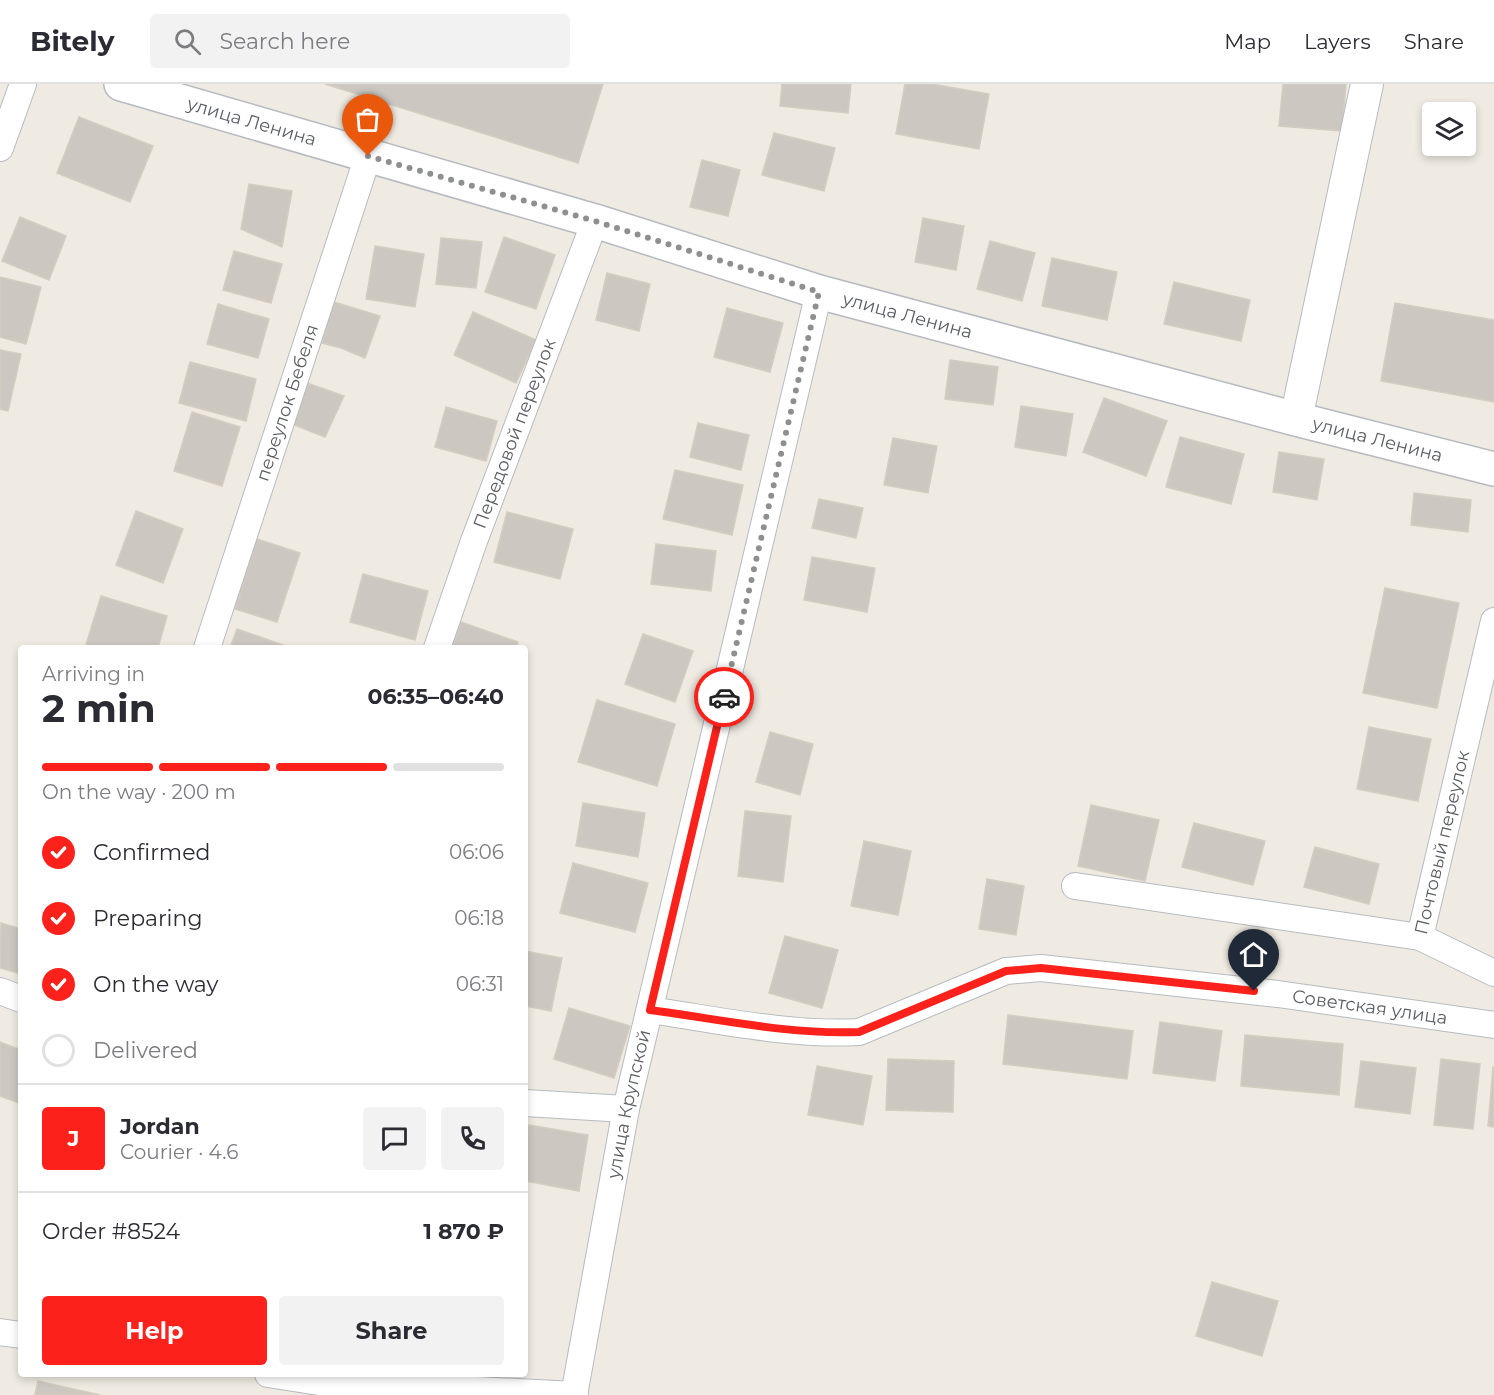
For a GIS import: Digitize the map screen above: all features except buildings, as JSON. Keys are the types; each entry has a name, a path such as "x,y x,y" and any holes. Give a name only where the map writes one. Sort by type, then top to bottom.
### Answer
{"main road":[{"name":"улица Ленина","path":"121,84 595,221 819,292 1296,419 1494,469"}],"street":[{"path":"0,148 23,84"},
{"path":"1296,419 1367,84"},
{"name":"переулок Бебеля","path":"208,645 368,156"},
{"name":"Передовой переулок","path":"438,645 478,530 595,221"},
{"name":"улица Крупской","path":"574,1395 626,1108 819,292"},
{"name":"Почтовый переулок","path":"1075,886 1420,937 1494,621"},
{"path":"1420,937 1494,973"},
{"name":"Советская улица","path":"650,1010 793,1030 859,1032 1006,971 1041,968 1278,994 1494,1025"},
{"path":"0,991 18,998"},
{"path":"528,1103 626,1108"},
{"path":"0,1332 18,1335"},
{"path":"287,1377 319,1382 574,1395"}],"way so far":[{"path":"368,156 595,221 819,292 724,697"}],"route":[{"path":"724,697 650,1010 793,1030 859,1032 1006,971 1041,968 1254,991"}]}
